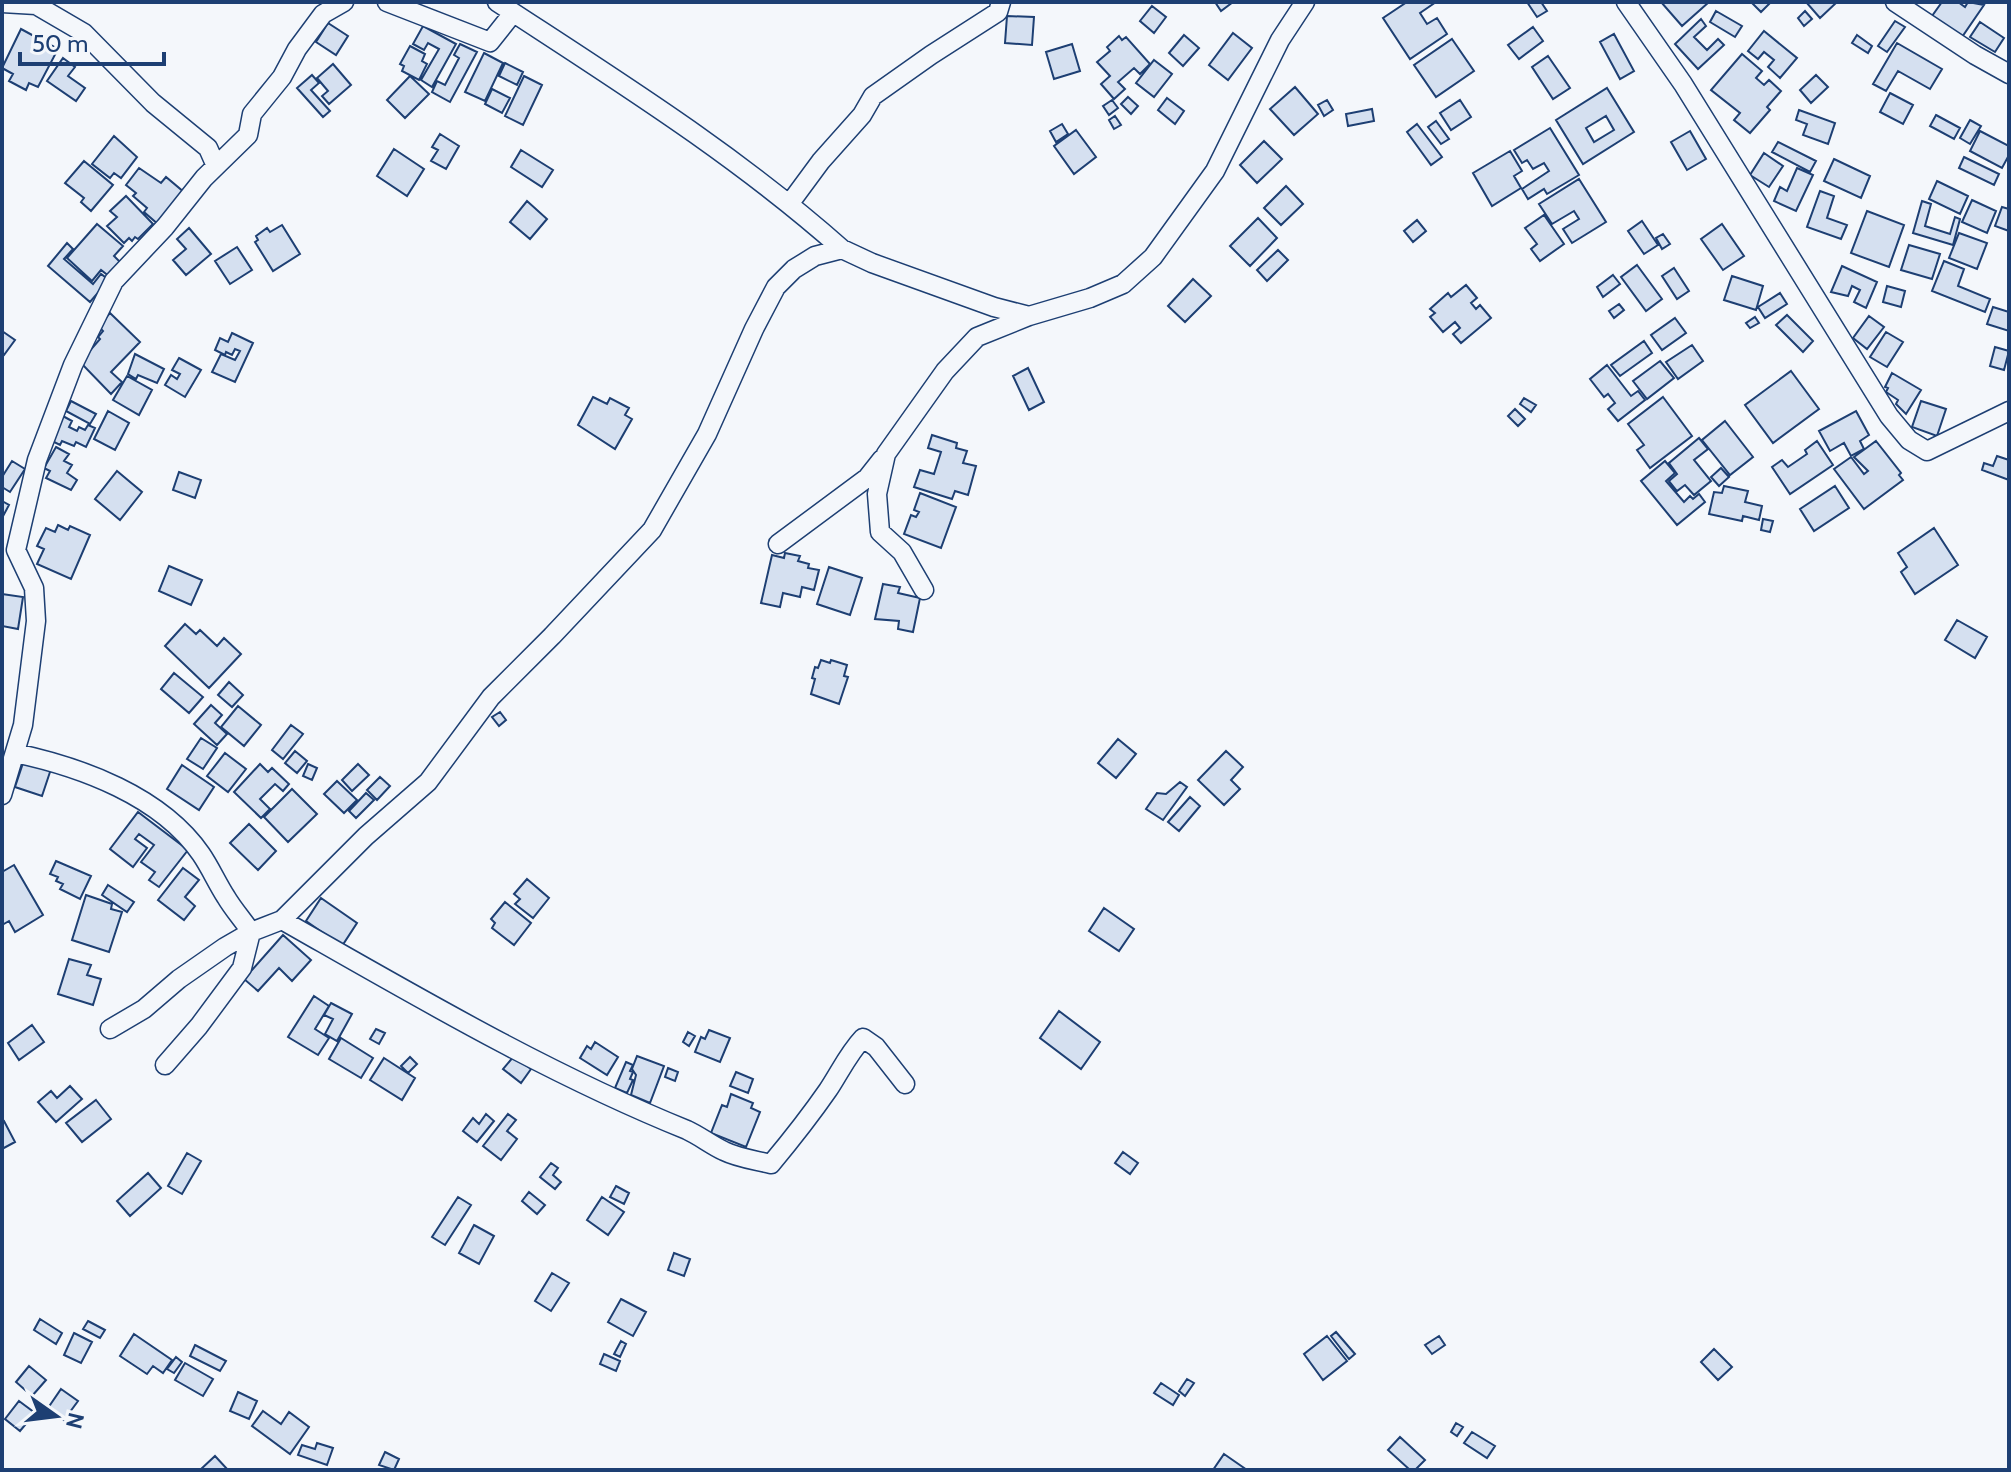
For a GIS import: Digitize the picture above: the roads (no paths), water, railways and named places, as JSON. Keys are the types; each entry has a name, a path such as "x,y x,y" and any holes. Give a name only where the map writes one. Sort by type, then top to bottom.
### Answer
{"street":[{"path":"2,795 23,725 36,621 34,588 9,552 49,423 73,365 114,281 216,166 248,135 252,114 282,77 297,49 323,14 344,2"},
{"path":"387,2 490,42 505,7 704,139 790,203 842,249 872,263 1029,316"},
{"path":"790,203 821,161 862,115 873,96 998,12 1001,2"},
{"path":"778,544 867,478 945,371 977,337 1123,284 1153,257 1215,171 1280,40 1305,2"},
{"path":"1626,2 1683,84 1889,416 1909,440 1927,451 2009,411"},
{"path":"1895,2 2009,74"},
{"path":"2,3 36,5 84,33 153,103 208,148 216,166"},
{"path":"110,1029 144,1009 179,979 251,932 282,920 366,836 428,782 491,697 652,530 707,434 776,287 794,269 815,256 842,249"},
{"path":"886,454 877,494 880,532 902,552 924,590"},
{"path":"15,753 53,762 131,794 176,826 200,853 251,932 242,968 165,1065"},
{"path":"282,920 362,967 552,1068 657,1120 689,1131 727,1153 771,1164 802,1128 848,1054 863,1038 876,1047 905,1084"}]}
